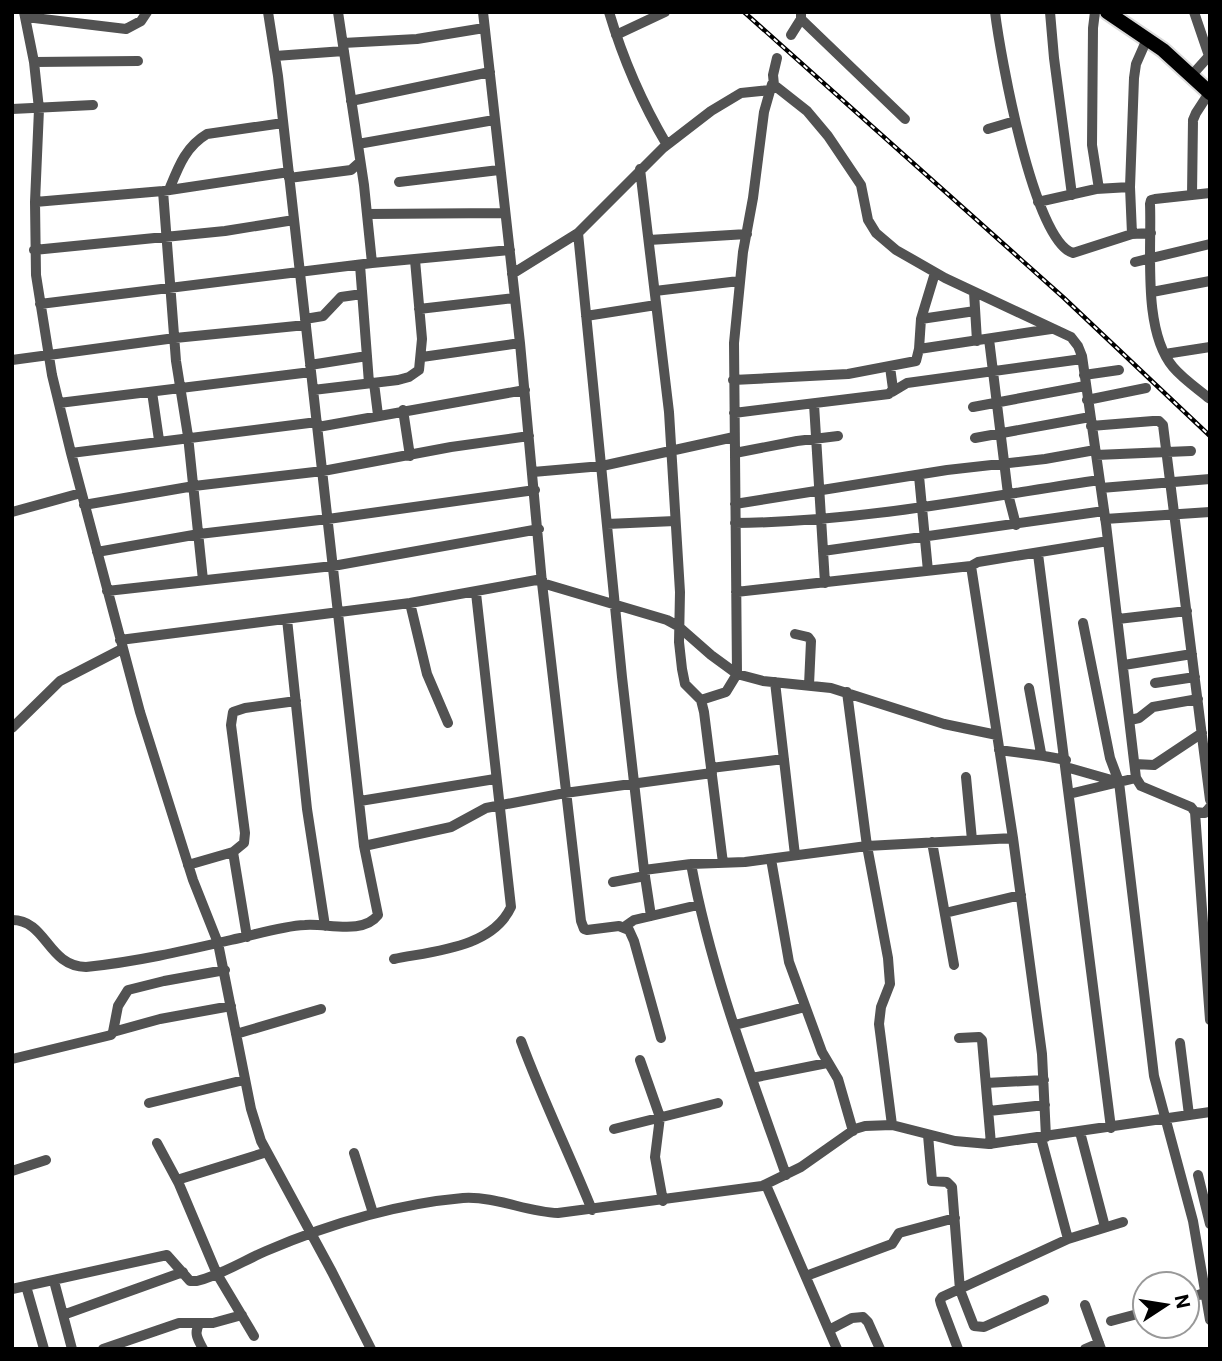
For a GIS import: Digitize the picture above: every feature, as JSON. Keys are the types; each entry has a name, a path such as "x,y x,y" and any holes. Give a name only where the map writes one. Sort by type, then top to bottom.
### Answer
{"highway":[{"path":"1108,12 1147,39 1210,93"}],"street":[{"path":"147,12 141,21 126,29 25,14 39,109 34,250 48,353 121,644 188,865 218,943 251,1109 267,1152 370,1349"},
{"path":"12,920 30,924 61,960 77,967 109,964 305,925 359,925 377,917 365,846 268,12"},
{"path":"338,12 358,144 372,263"},
{"path":"483,12 525,390 542,581 582,926 587,930 624,927 631,921 698,905"},
{"path":"609,12 622,53 667,145"},
{"path":"616,35 665,12"},
{"path":"995,12 1001,59 1015,121 1038,201 1045,219 1068,252 1076,252 1132,234 1151,233"},
{"path":"1050,12 1072,195"},
{"path":"1096,12 1093,29 1092,145 1099,189"},
{"path":"1192,75 1209,56 1194,12"},
{"path":"791,35 801,16 905,120"},
{"path":"275,56 484,28"},
{"path":"1132,234 1129,187 1134,78 1136,64 1147,39"},
{"path":"701,700 726,692 737,674 733,380 739,281 764,112 777,58"},
{"path":"34,62 138,61"},
{"path":"351,101 490,72"},
{"path":"512,274 578,233 667,145 734,96 771,85 807,111 828,136 861,185 868,220 876,233 896,250 935,273 1070,337 1078,346 1082,359 1105,515 1136,779 1141,786 1191,807 1195,812 1206,897 1210,1020"},
{"path":"1192,195 1193,120 1210,93"},
{"path":"12,109 93,105"},
{"path":"358,144 494,120"},
{"path":"988,129 1015,121"},
{"path":"203,580 175,338 166,191 185,153 206,134 283,123"},
{"path":"35,202 166,191 351,170 360,162"},
{"path":"640,169 666,381 680,592 678,626 685,684 701,700 704,712 723,863"},
{"path":"399,182 499,170"},
{"path":"1038,201 1099,189 1129,187"},
{"path":"1210,193 1151,200 1155,322 1165,354 1178,372 1210,399"},
{"path":"367,214 505,213"},
{"path":"34,250 225,231 294,220"},
{"path":"578,233 634,784 651,916"},
{"path":"649,240 747,234"},
{"path":"1135,262 1210,244"},
{"path":"40,304 372,263 510,250"},
{"path":"313,390 409,377 419,370 422,357 415,260"},
{"path":"360,265 367,356 378,415"},
{"path":"733,380 821,376 916,361 921,319 935,273"},
{"path":"654,291 739,281"},
{"path":"1152,292 1210,281"},
{"path":"974,292 977,341"},
{"path":"12,360 48,353 305,322 323,316 341,297 362,294"},
{"path":"419,309 514,298"},
{"path":"586,316 656,305"},
{"path":"921,319 975,311"},
{"path":"919,349 1052,329"},
{"path":"989,339 1008,494 1016,525"},
{"path":"422,357 520,343"},
{"path":"1165,354 1210,347"},
{"path":"59,403 180,388 310,368 367,356"},
{"path":"734,413 892,392 907,383 1082,359"},
{"path":"890,367 892,392"},
{"path":"973,407 1085,381 1119,370"},
{"path":"1087,400 1146,388"},
{"path":"71,453 188,436 317,425 525,390"},
{"path":"152,392 159,440"},
{"path":"814,404 825,583"},
{"path":"403,410 410,456"},
{"path":"975,438 1091,422 1159,421 1163,425 1198,699 1205,729 1210,800"},
{"path":"84,505 194,486 323,471 529,436"},
{"path":"734,453 838,436"},
{"path":"533,472 601,466 734,437"},
{"path":"735,504 1004,463 1095,453 1191,451"},
{"path":"919,476 928,571"},
{"path":"735,523 821,520 1100,484 1171,483 1210,479"},
{"path":"97,552 199,534 535,490"},
{"path":"12,512 82,494"},
{"path":"823,551 1105,515 1210,512"},
{"path":"607,524 675,521"},
{"path":"107,592 334,566 539,529"},
{"path":"736,592 971,566 978,562 1108,541"},
{"path":"1038,554 1111,1128"},
{"path":"971,566 1021,895 1044,1080 1044,1137 1068,1239"},
{"path":"12,728 60,681 121,644 411,603 542,581 615,606 653,615 678,626 711,655 737,674 750,679 847,692 944,724 997,735"},
{"path":"394,959 454,947 489,932 507,915 511,899 495,779 477,593"},
{"path":"411,603 427,674 448,723"},
{"path":"1118,619 1187,611"},
{"path":"287,619 309,819 325,926"},
{"path":"1083,623 1105,735 1119,782 1154,1076 1193,1222 1210,1320"},
{"path":"795,634 811,641 809,685"},
{"path":"1124,665 1192,654"},
{"path":"1155,683 1195,677"},
{"path":"775,682 795,855"},
{"path":"1029,688 1041,753 1044,756"},
{"path":"847,692 867,846 888,958 890,984 881,1007 879,1024 892,1125"},
{"path":"1130,720 1139,718 1153,707 1198,699"},
{"path":"188,865 233,852 241,847 245,838 231,715 236,710 245,708 296,701"},
{"path":"1135,764 1154,765 1205,729"},
{"path":"999,750 1044,756 1119,782"},
{"path":"365,846 451,827 480,810 499,806 565,793 784,760"},
{"path":"966,777 972,841"},
{"path":"360,801 495,779"},
{"path":"1069,794 1136,779"},
{"path":"1195,812 1205,813 1210,807"},
{"path":"613,882 691,864 771,859 867,846 1013,838"},
{"path":"932,842 954,965"},
{"path":"233,852 247,937"},
{"path":"771,859 783,936 793,974 828,1063 838,1079 853,1131"},
{"path":"691,864 698,905 726,1003 786,1175"},
{"path":"945,913 1021,895"},
{"path":"624,927 629,930 634,941 661,1038"},
{"path":"113,1032 118,1006 128,990 225,970"},
{"path":"12,1059 94,1040 160,1019 231,1006"},
{"path":"735,1025 805,1007"},
{"path":"236,1034 321,1009"},
{"path":"959,1038 979,1037 982,1040 991,1144"},
{"path":"522,1041 592,1210"},
{"path":"1180,1043 1189,1115"},
{"path":"640,1060 660,1117 655,1157 663,1201"},
{"path":"752,1078 828,1063"},
{"path":"149,1103 244,1080"},
{"path":"986,1083 1044,1080"},
{"path":"614,1129 718,1103"},
{"path":"989,1111 1045,1105"},
{"path":"13,1287 54,1281 167,1255 193,1282 311,1233 405,1205 464,1198 492,1200 550,1213 663,1201 766,1185 865,1126 892,1125 955,1141 991,1144 1210,1112"},
{"path":"1080,1132 1105,1227"},
{"path":"928,1135 930,1177 934,1183 951,1184 960,1290 974,1326 979,1327 1044,1300"},
{"path":"157,1143 177,1180 217,1274 254,1336"},
{"path":"177,1180 267,1152"},
{"path":"354,1153 373,1213"},
{"path":"12,1171 46,1160"},
{"path":"1198,1175 1210,1224"},
{"path":"766,1185 837,1349"},
{"path":"806,1276 892,1244 899,1233 955,1217"},
{"path":"958,1349 940,1300 1068,1239 1123,1222"},
{"path":"63,1315 183,1272"},
{"path":"54,1281 72,1349"},
{"path":"26,1286 44,1349"},
{"path":"1085,1305 1100,1346 1085,1349"},
{"path":"103,1349 179,1324 213,1323 242,1315"},
{"path":"1111,1321 1131,1316"},
{"path":"829,1331 852,1318 863,1317 880,1349"},
{"path":"200,1323 196,1328 196,1336 203,1349"}],"railway":[{"path":"744,12 1064,298 1210,436"}]}
